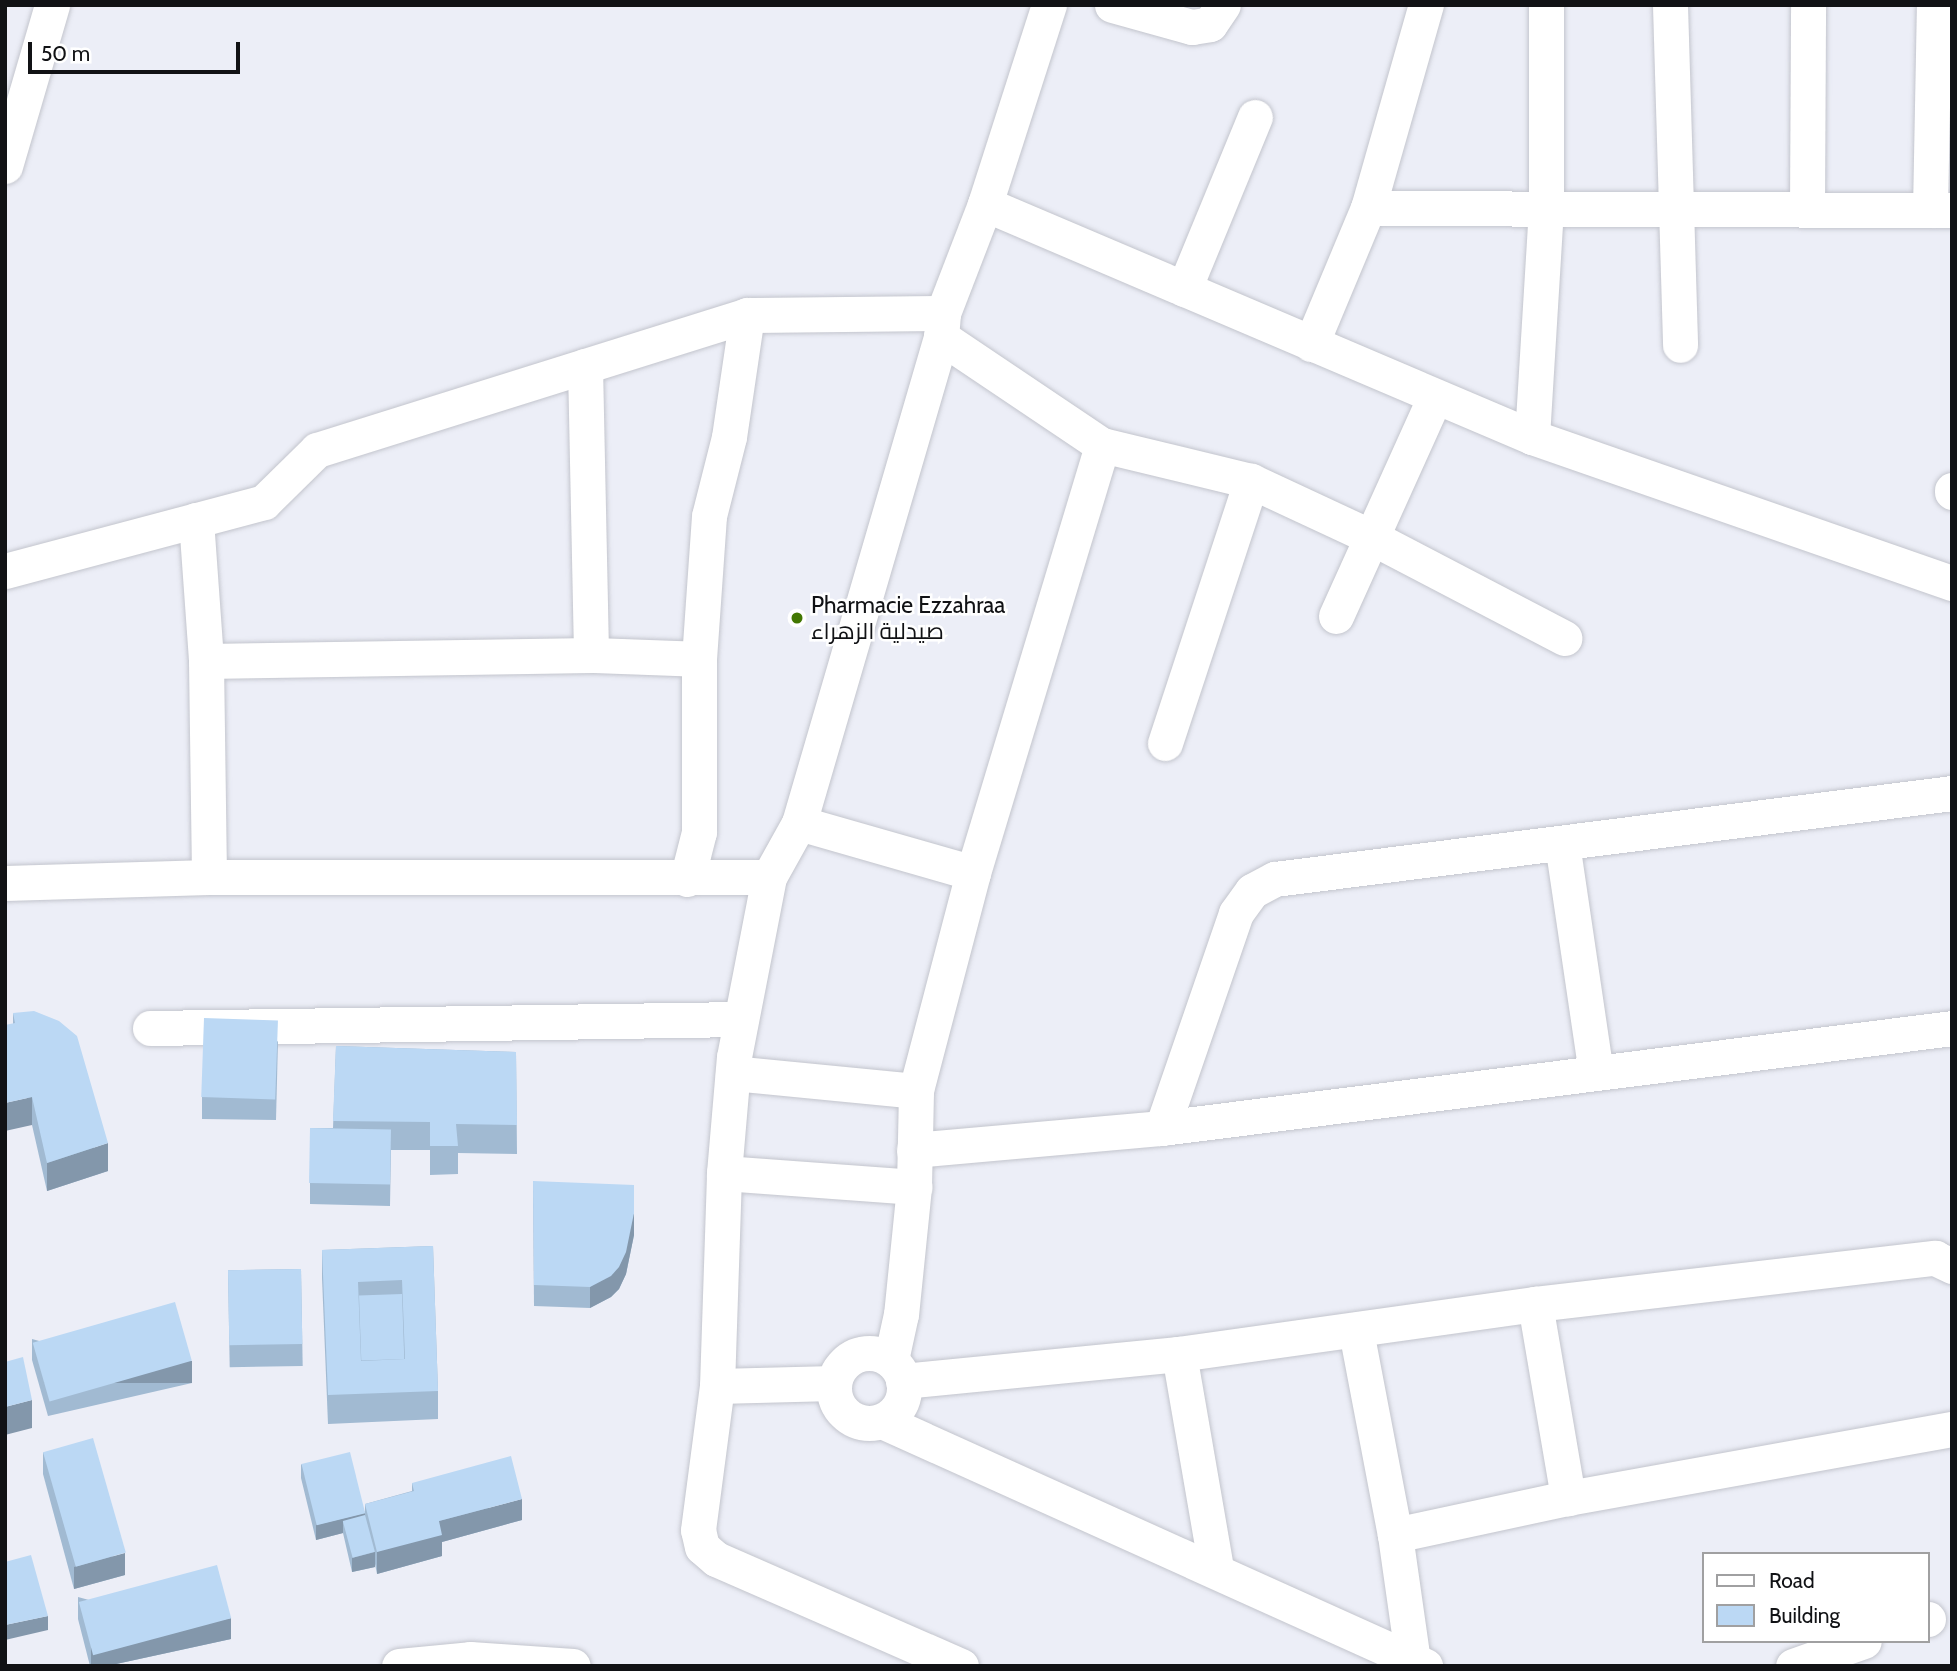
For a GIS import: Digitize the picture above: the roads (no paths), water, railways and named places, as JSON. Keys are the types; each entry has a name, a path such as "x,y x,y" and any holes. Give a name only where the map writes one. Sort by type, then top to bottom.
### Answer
{"street":[{"path":"5,166 52,5"},
{"path":"961,1666 716,1559 702,1546 698,1530 717,1385 724,1172 733,1073 740,1019 769,877 799,823 942,326 985,204 1049,5"},
{"path":"1112,5 1192,27 1210,24 1223,5"},
{"path":"1311,344 1368,208 1426,5"},
{"path":"1531,438 1546,210 1546,5"},
{"path":"1670,5 1680,345"},
{"path":"1807,210 1808,5"},
{"path":"1368,208 1941,210 1934,5"},
{"path":"1184,289 1255,117"},
{"path":"985,204 1531,438 1952,583"},
{"path":"687,879 699,832 699,659 709,516 730,438 747,315"},
{"path":"5,571 264,502 317,450 747,315 942,326 1102,445 1251,481 1373,538 1564,638"},
{"path":"585,366 591,655"},
{"path":"1336,617 1435,397"},
{"path":"881,1421 899,1405 897,1371 914,1187 916,1091 973,873 1102,445"},
{"path":"1165,743 1251,481"},
{"path":"196,520 206,661 209,877"},
{"path":"206,661 591,655 699,659"},
{"path":"1162,1128 1236,913 1252,891 1275,880 1952,793"},
{"path":"799,823 973,873"},
{"path":"1562,843 1596,1073"},
{"path":"5,883 209,877 769,877"},
{"path":"150,1028 740,1019"},
{"path":"914,1150 1162,1128 1952,1028"},
{"path":"733,1073 916,1091"},
{"path":"724,1172 914,1187"},
{"path":"1416,1664 1216,1569 881,1421 857,1422 846,1416 838,1406 834,1383 845,1361 856,1355 880,1354 897,1371 1180,1354 1535,1304 1935,1258 1952,1266"},
{"path":"1535,1304 1568,1497"},
{"path":"1356,1331 1395,1535 1416,1664"},
{"path":"1180,1354 1216,1569"},
{"path":"717,1385 834,1383"},
{"path":"1395,1535 1568,1497 1952,1429"},
{"path":"1793,1666 1858,1643"},
{"path":"399,1666 470,1659 573,1666"}],"place":[{"name":"Pharmacie Ezzahraa صيدلية الزهراء","path":"797,618"}]}
